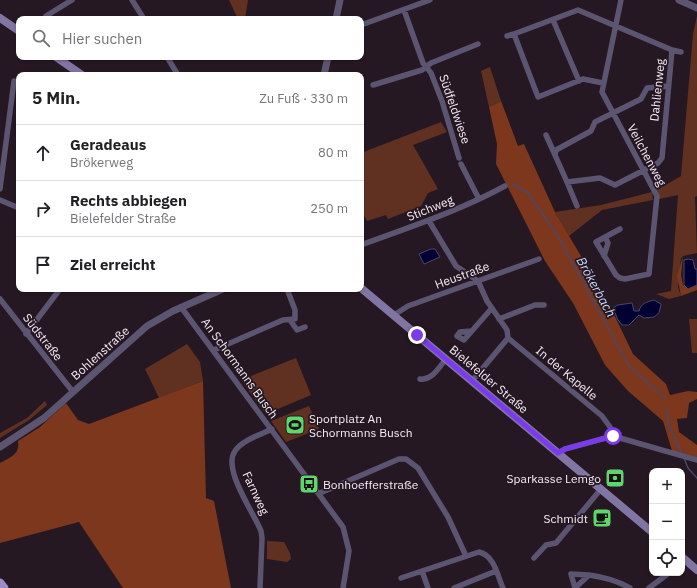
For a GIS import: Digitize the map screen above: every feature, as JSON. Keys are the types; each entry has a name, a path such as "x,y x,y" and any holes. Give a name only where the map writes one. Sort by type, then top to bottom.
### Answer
{"main road":[{"path":"0,18 16,29"},
{"path":"60,60 78,72"},
{"name":"Bielefelder Straße","path":"364,290 649,529"},
{"path":"685,561 697,570"},
{"path":"0,583 4,588"}],"street":[{"path":"46,16 72,0"},
{"path":"132,0 142,16"},
{"path":"337,16 340,0"},
{"path":"364,24 430,0"},
{"name":"Veilchenweg","path":"605,237 596,242 616,275 625,279 649,274 657,196 602,92 621,0"},
{"path":"679,0 697,8"},
{"name":"Südfeldwiese","path":"404,10 442,101 460,161 479,200"},
{"name":"Dahlienweg","path":"506,36 578,10 672,50 681,52"},
{"path":"553,20 579,81"},
{"path":"514,34 540,104"},
{"name":"Südfeldwiese","path":"427,67 431,63 478,44"},
{"name":"Dahlienweg","path":"643,171 658,163 662,158 672,50"},
{"path":"169,60 176,72"},
{"path":"325,72 327,60"},
{"path":"373,85 406,76 427,67"},
{"path":"538,96 583,79 603,83"},
{"path":"0,189 14,81 16,83"},
{"path":"555,155 556,150 591,131 596,122 641,99 647,88 650,86 668,86"},
{"path":"546,135 577,206"},
{"path":"567,182 600,178 615,185 643,171"},
{"name":"Stichweg","path":"364,244 429,221 479,200 505,186"},
{"path":"0,200 16,207"},
{"path":"429,221 456,266 478,281 492,308 507,330 508,338 472,381"},
{"path":"604,256 608,242 605,237 620,229"},
{"name":"Heustraße","path":"394,315 408,306 539,259"},
{"path":"26,334 58,292"},
{"name":"Bohlenstraße","path":"0,447 32,426 147,326 181,307 216,292"},
{"path":"287,292 295,310 293,320 297,330 305,327"},
{"name":"Südstraße","path":"0,299 71,391"},
{"path":"499,319 535,305 544,305"},
{"name":"An Schormanns Busch","path":"181,307 341,523 348,542 348,560 343,588"},
{"path":"471,331 492,308"},
{"path":"214,350 283,320 293,320"},
{"name":"In der Kapelle","path":"508,338 602,416 610,427"},
{"path":"420,379 430,377 446,359"},
{"name":"Farnweg","path":"260,588 261,531 239,487 232,458 234,451 244,443 272,429"},
{"path":"558,453 565,449 613,436 695,459"},
{"path":"320,493 399,459 406,459 418,468 425,478 448,517 466,556"},
{"path":"534,558 546,545 556,543 602,489"},
{"path":"401,578 475,553 485,554 492,560 503,588"},
{"path":"422,571 428,588"},
{"path":"454,588 496,571"},
{"path":"588,575 575,588 571,574 588,575 605,577 630,588"},
{"path":"649,588 665,576"}],"shaded area":[{"path":"229,0 248,0 245,16 237,16"},
{"path":"697,16 697,196 695,197 697,253 683,256 681,258 678,287 681,296 669,299 656,294 671,291 678,195 659,199 657,190 681,176 693,34"},
{"path":"490,67 501,101 489,107 481,71"},
{"path":"501,101 518,146 524,144 555,212 608,302 633,354 666,384 670,395 688,391 697,392 697,399 689,403 687,418 677,419 679,432 697,445 697,458 672,451 663,421 628,391 605,365 573,303 545,261 496,164 497,144 489,107"},
{"path":"441,122 447,132 413,145 438,189 428,193 421,206 388,219 386,215 367,221 364,216 364,152"},
{"path":"652,192 653,200 602,210 569,236 555,212 601,205"},
{"path":"435,249 440,257 424,264 419,254"},
{"path":"683,256 681,275 683,285 687,288 697,284 697,290 681,296 677,276"},
{"path":"684,260 693,260 695,269 697,269 697,285 688,289 684,285"},
{"path":"654,300 661,304 659,313 654,317 644,318 639,315 629,325 622,325 613,308 618,305 632,303 634,311 639,311 640,308 647,302"},
{"path":"689,319 697,319 697,353 692,353"},
{"path":"187,344 200,362 203,381 159,398 145,369"},
{"path":"296,358 311,395 266,414 241,380"},
{"path":"203,381 206,498 214,501 231,588 123,588 79,522 0,543 0,463 16,453 18,441 40,427 66,403 78,420 89,424"},
{"path":"45,401 47,405 29,420 0,438 0,433 27,418"},
{"name":"Sportplatz An Schormanns Busch","path":"309,406 319,429 286,442 271,421"},
{"path":"267,541 284,542 290,553 291,559 287,562 267,559"}],"waterway":[{"name":"Brökerbach","path":"513,184 528,193 559,238 629,366 665,398"},
{"name":"Brökerbach","path":"667,409 669,426 682,454"},
{"name":"Brökerbach","path":"684,458 688,468 697,478"}],"place":[{"name":"Sportplatz An Schormanns Busch","path":"295,425"},
{"name":"Sparkasse Lemgo","path":"615,478"},
{"name":"Bonhoefferstraße","path":"309,484"},
{"name":"Schmidt","path":"602,518"}],"route":[{"path":"417,335 558,453 565,449 613,436"}]}
